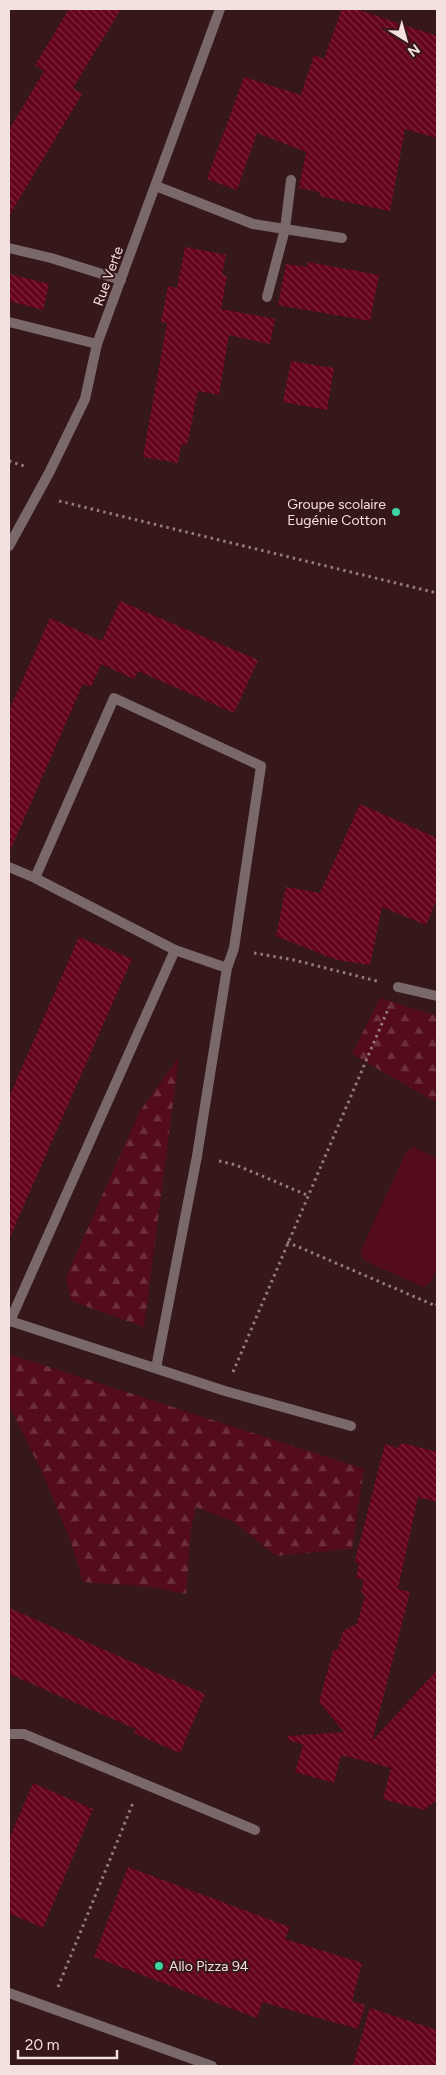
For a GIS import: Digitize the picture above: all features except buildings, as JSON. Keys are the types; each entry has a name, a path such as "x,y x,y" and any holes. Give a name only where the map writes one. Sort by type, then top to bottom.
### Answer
{"street":[{"name":"Rue Verte","path":"9,546 37,496 85,399 97,344 220,9"},
{"path":"267,297 285,229 291,180"},
{"path":"156,186 253,224 342,238"},
{"path":"9,248 51,258 121,280"},
{"path":"9,322 97,344"},
{"path":"35,878 114,698 261,766 234,948 228,968 197,1156 156,1368"},
{"path":"9,867 35,878 175,950 228,968"},
{"path":"175,950 10,1321 224,1391 351,1426"},
{"path":"398,987 437,996"},
{"path":"9,1734 24,1734 255,1830"},
{"path":"9,1993 212,2066"}],"path":[{"path":"37,496 437,593"},
{"path":"224,1391 398,987 294,960 234,948"},
{"path":"236,1165 307,1195"},
{"path":"287,1242 436,1306 437,1304"},
{"path":"50,2007 141,1784"}],"green space":[{"path":"380,998 437,1016 437,1103 352,1054"},
{"path":"179,1057 144,1327 71,1301 66,1277 140,1111"},
{"path":"413,1147 437,1158 437,1267 431,1282 424,1287 365,1261 361,1256 362,1248 406,1152"},
{"path":"9,1354 364,1469 352,1549 276,1556 234,1522 196,1507 191,1529 186,1594 153,1587 83,1582 71,1542 42,1472 9,1405"}],"place":[{"name":"Groupe scolaire Eugénie Cotton","path":"396,512"},
{"name":"Allo Pizza 94","path":"159,1966"}]}
